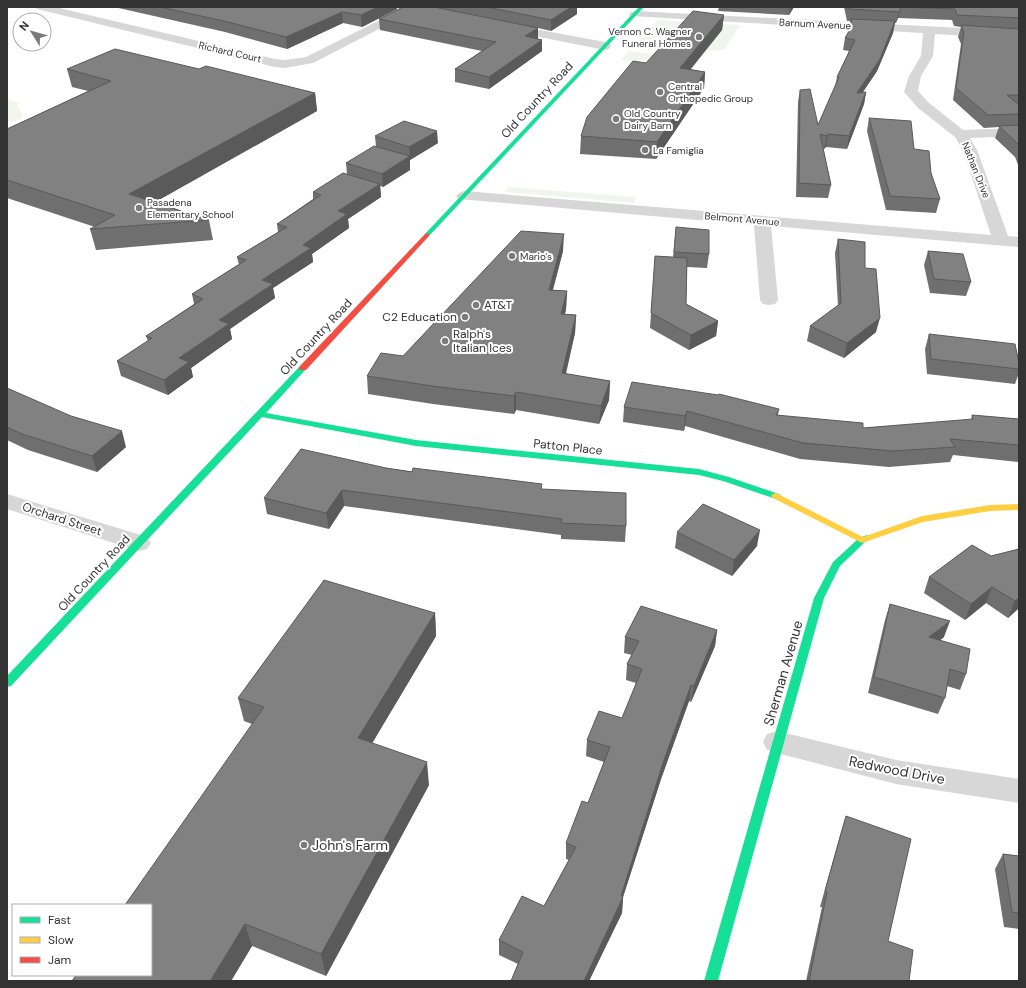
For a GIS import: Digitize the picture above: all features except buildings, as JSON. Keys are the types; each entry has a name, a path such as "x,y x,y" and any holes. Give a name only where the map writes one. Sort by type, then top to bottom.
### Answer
{"main road":[{"name":"Old Country Road","path":"7,683 639,11"},
{"name":"Patton Place","path":"260,414 416,443 698,472 726,479 774,495 862,540"},
{"name":"Sherman Avenue","path":"710,981 819,598 836,564 862,540 922,519 990,508 1019,507"}],"street":[{"name":"Richard Court","path":"42,7 275,63 286,64 309,60 325,53 411,8"},
{"name":"Barnum Avenue","path":"639,11 1019,35"},
{"path":"495,26 605,46"},
{"name":"Nathan Drive","path":"929,30 927,56 915,76 911,92 922,105 960,134 970,150 1001,240"},
{"path":"960,134 1019,132"},
{"name":"Belmont Avenue","path":"464,196 1019,242"},
{"path":"762,221 769,300"},
{"name":"Orchard Street","path":"7,501 139,543"},
{"name":"Redwood Drive","path":"777,742 896,772 1019,790"}],"shaded area":[{"path":"658,20 740,25 725,49 711,51 674,46 684,35 663,32 651,43 639,41"},
{"path":"629,51 710,62 621,60"},
{"path":"7,99 19,103 17,106 23,115 21,119 7,123"},
{"path":"509,187 636,197 634,203 504,192"}],"traffic: fast":[{"path":"427,235 642,7"},
{"path":"7,683 303,368"},
{"path":"260,414 416,443 699,472 726,479 776,496"},
{"path":"711,981 819,598 836,564 862,540 867,538"}],"traffic: slow":[{"path":"776,496 862,540"},
{"path":"867,538 922,519 990,508 1019,507"}],"traffic: jam":[{"path":"303,368 427,235"}],"place":[{"name":"Vernon C. Wagner Funeral Homes","path":"699,37"},
{"name":"Central Orthopedic Group","path":"660,92"},
{"name":"Old Country Dairy Barn","path":"616,119"},
{"name":"La Famiglia","path":"645,150"},
{"name":"Pasadena Elementary School","path":"139,208"},
{"name":"Mario's","path":"512,256"},
{"name":"AT&T","path":"476,305"},
{"name":"C2 Education","path":"465,317"},
{"name":"Ralph's Italian Ices","path":"445,341"},
{"name":"John's Farm","path":"304,845"}]}
